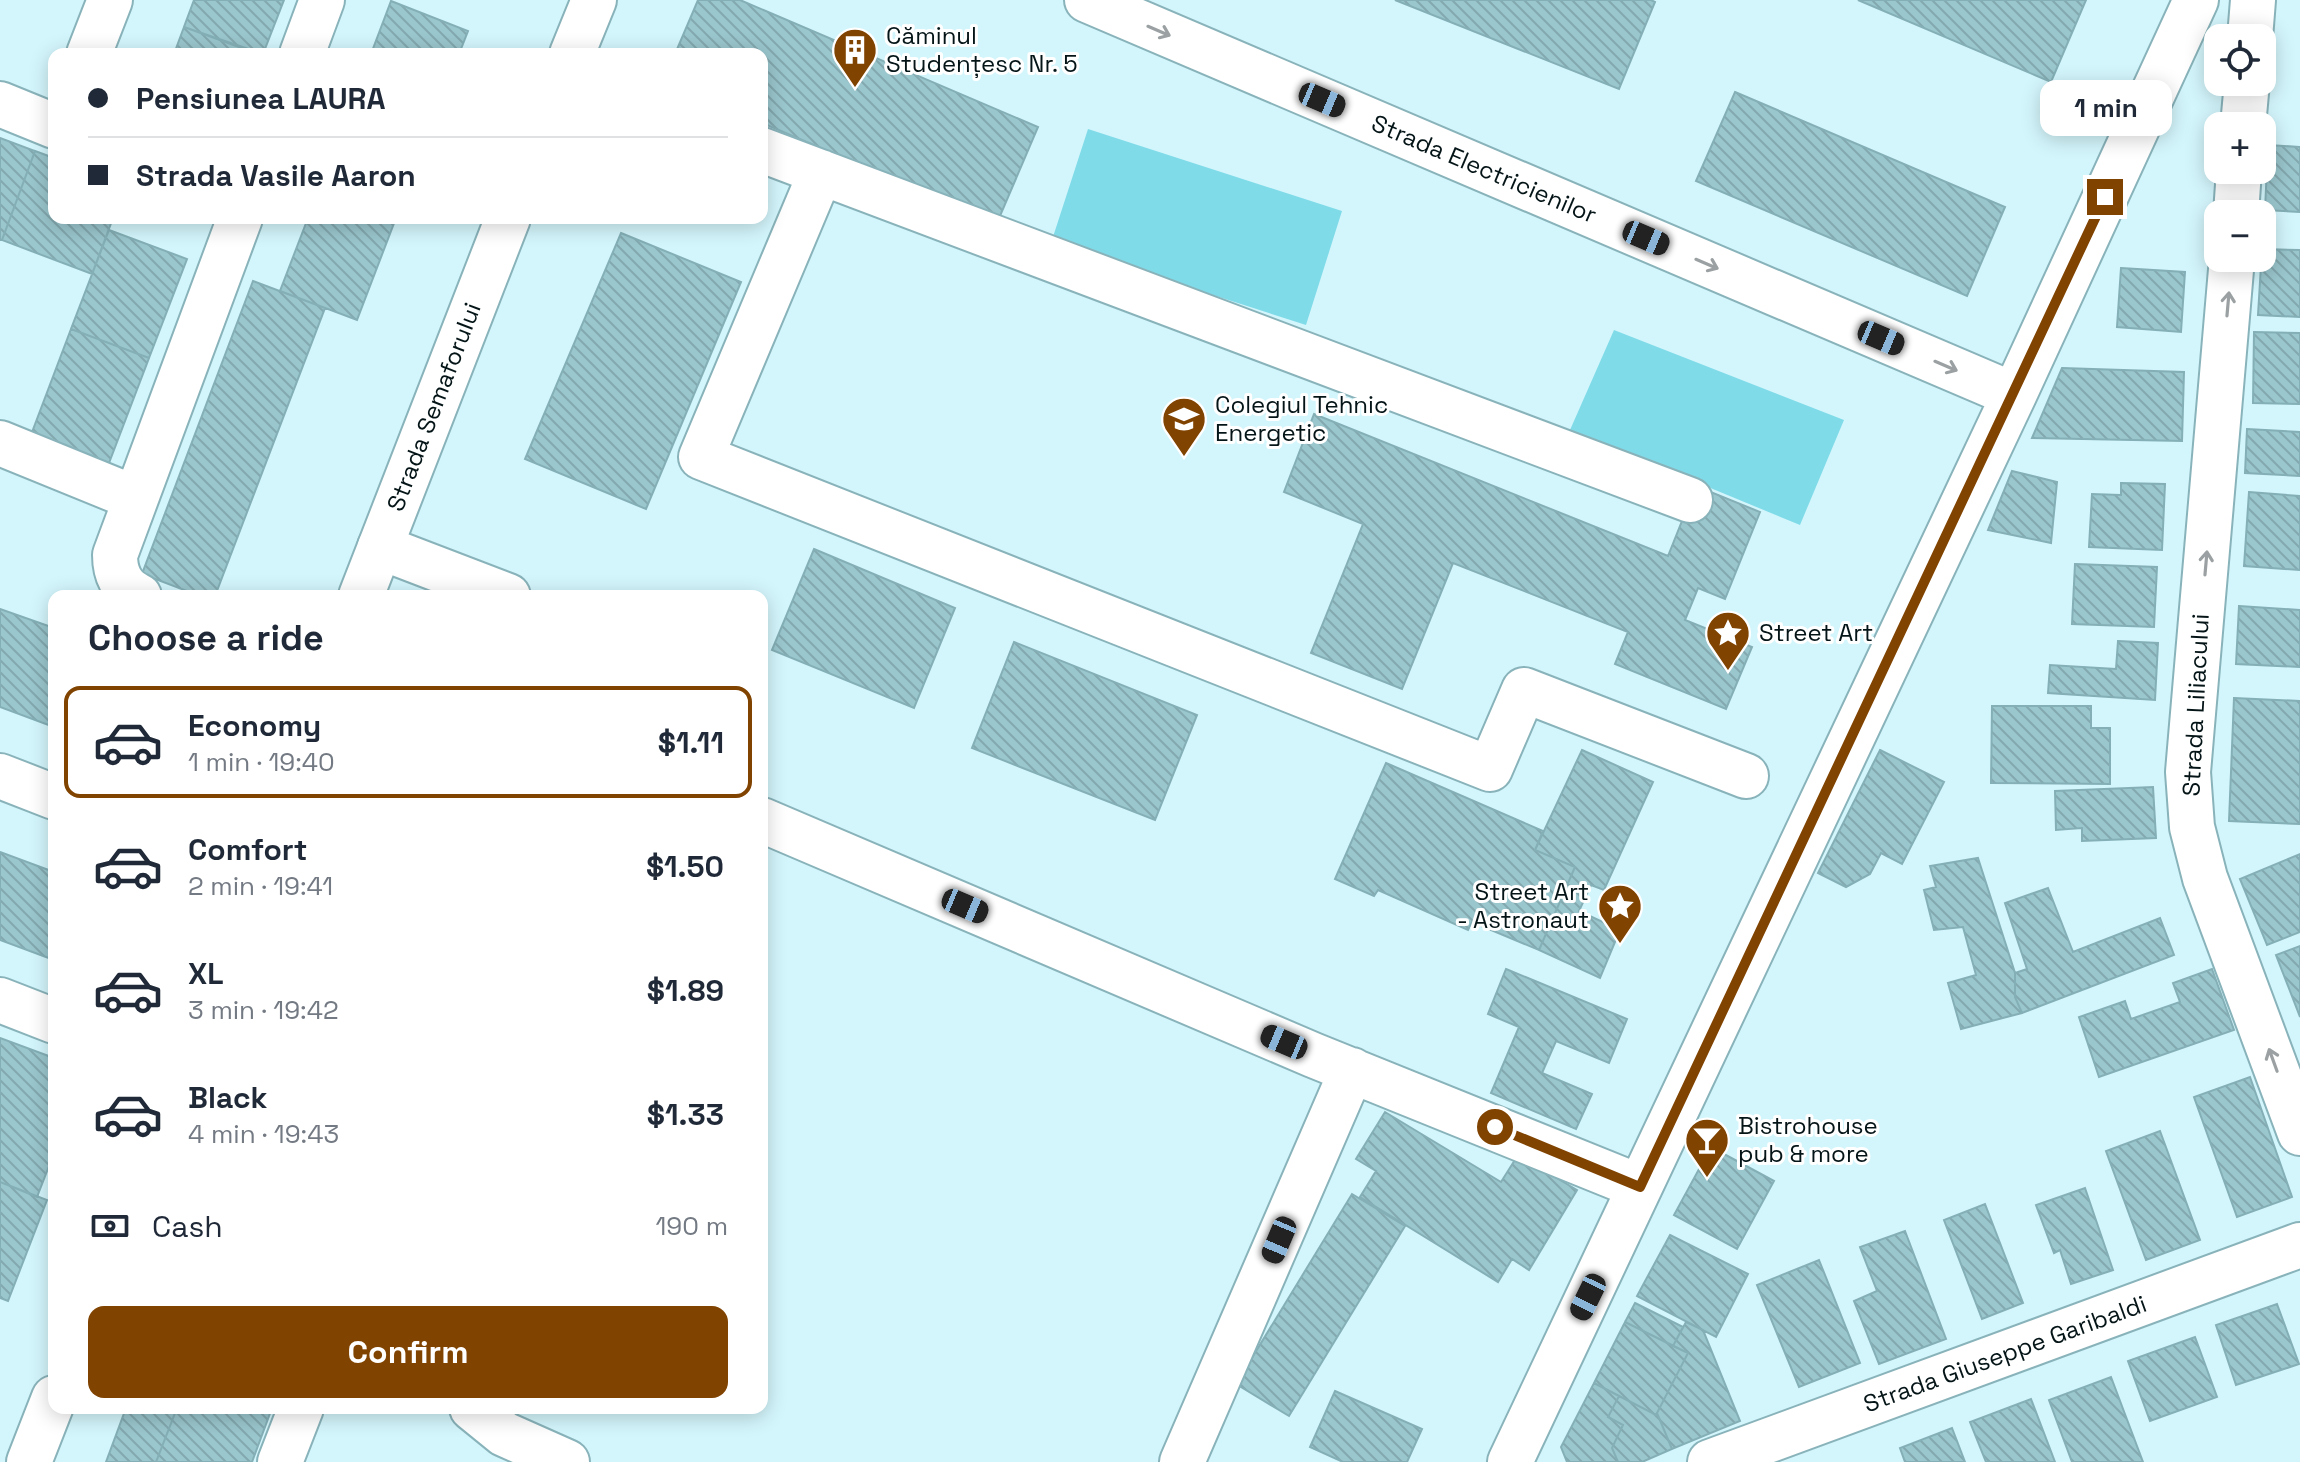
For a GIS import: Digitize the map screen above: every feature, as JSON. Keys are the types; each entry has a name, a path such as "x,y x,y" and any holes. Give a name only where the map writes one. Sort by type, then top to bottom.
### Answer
{"street":[{"path":"91,48 110,0"},
{"path":"304,48 322,0"},
{"path":"574,48 594,0"},
{"name":"Strada Electricienilor","path":"1087,0 2014,395"},
{"path":"1510,1462 2014,395 2196,0"},
{"path":"2251,24 2253,0"},
{"path":"0,104 48,124"},
{"path":"768,152 1690,500"},
{"path":"821,172 701,457 1490,769 1524,690 1746,776"},
{"path":"129,590 115,573 115,555 238,224"},
{"name":"Strada Semaforului","path":"363,590 506,224"},
{"name":"Strada Liliacului","path":"2231,272 2188,772 2192,827 2205,878 2300,1133"},
{"path":"0,443 135,498"},
{"path":"380,547 492,590"},
{"path":"0,776 48,795"},
{"path":"768,823 1352,1070 1640,1187"},
{"path":"0,1000 48,1019"},
{"path":"1182,1462 1352,1070"},
{"name":"Strada Giuseppe Garibaldi","path":"1710,1462 2300,1245"},
{"path":"29,1462 48,1413"},
{"path":"280,1462 299,1414"},
{"path":"479,1414 504,1434 567,1462"}],"shaded area":[{"path":"1088,129 1342,211 1306,325 1051,243"},
{"path":"1614,330 1844,420 1800,525 1570,430"}],"building":[{"path":"194,0 284,0 265,48 245,48 184,27"},
{"name":"Căminul Studențesc Nr. 5","path":"698,0 740,0 1038,127 997,223 768,126 768,48 678,48"},
{"path":"1395,0 1651,0 1655,2 1619,89"},
{"path":"1858,0 2086,0 2051,82"},
{"path":"391,1 468,31 461,48 373,48"},
{"path":"184,27 242,48 176,48"},
{"path":"1735,92 2005,207 1967,296 1696,181"},
{"path":"0,138 35,151 2,240 0,240"},
{"path":"2276,146 2300,147 2300,212 2276,211 2276,200 2265,200 2266,184 2276,184"},
{"path":"35,151 48,156 48,224 111,224 92,274 2,240"},
{"path":"306,224 394,224 357,320 280,291"},
{"path":"109,230 187,259 149,358 71,329"},
{"path":"621,233 741,282 646,509 525,459"},
{"path":"2276,249 2300,250 2300,317 2258,315 2261,272 2276,272"},
{"path":"2121,268 2185,272 2181,332 2117,327"},
{"path":"253,281 325,308 217,590 184,590 142,574"},
{"path":"71,329 149,358 109,463 31,435"},
{"path":"2254,332 2300,333 2300,404 2253,403"},
{"path":"2062,368 2184,372 2182,441 2032,438"},
{"name":"Colegiul Tehnic Energetic","path":"1314,414 1668,556 1696,486 1760,512 1725,599 1698,588 1685,620 1752,647 1726,709 1615,664 1628,632 1453,563 1402,689 1311,653 1363,524 1284,492"},
{"path":"2247,429 2300,432 2300,476 2245,473"},
{"path":"2012,471 2057,482 2051,543 1988,530"},
{"path":"2121,483 2165,484 2162,550 2089,547 2092,494 2121,495"},
{"path":"2249,492 2300,496 2300,570 2244,566"},
{"path":"814,549 955,608 914,708 772,650"},
{"path":"2075,564 2157,567 2154,627 2072,624"},
{"path":"2239,606 2300,610 2300,667 2236,664"},
{"path":"0,609 48,626 48,725 0,707"},
{"path":"2118,641 2158,643 2155,700 2048,693 2050,665 2116,669"},
{"path":"1014,642 1197,715 1155,820 972,748"},
{"path":"2234,698 2300,701 2300,824 2229,821"},
{"path":"1992,706 2091,706 2091,728 2110,728 2110,784 1991,783"},
{"path":"1582,750 1653,782 1604,890 1591,885 1579,911 1620,930 1600,978 1539,950 1575,867 1535,850"},
{"path":"1880,750 1944,782 1902,864 1881,853 1870,874 1846,887 1818,873"},
{"path":"1386,763 1543,831 1535,850 1575,867 1539,950 1472,922 1468,930 1378,890 1374,896 1335,879"},
{"path":"2153,787 2156,838 2082,841 2082,828 2056,830 2055,791"},
{"path":"0,852 48,870 48,958 0,940"},
{"path":"2300,854 2300,932 2267,945 2240,879"},
{"path":"1978,858 2015,973 2015,997 2022,1013 1961,1029 1948,983 1976,975 1963,927 1934,930 1924,890 1936,887 1930,866"},
{"path":"2048,888 2073,952 2160,918 2174,955 2022,1013 2015,997 2015,973 2027,969 2005,903"},
{"path":"2300,946 2300,1017 2276,955"},
{"path":"1506,969 1627,1019 1609,1063 1556,1041 1542,1073 1592,1094 1576,1129 1491,1093 1519,1027 1488,1014"},
{"path":"2212,969 2234,1030 2099,1077 2079,1017 2125,1001 2131,1019 2180,1002 2173,983"},
{"path":"0,1038 48,1056 48,1169 37,1197 0,1182"},
{"path":"2250,1077 2292,1197 2237,1217 2194,1097"},
{"path":"1385,1112 1501,1182 1518,1155 1577,1190 1529,1270 1512,1259 1498,1282 1360,1197 1376,1171 1356,1159"},
{"path":"2160,1131 2200,1240 2146,1260 2106,1151"},
{"path":"1711,1147 1774,1181 1737,1249 1674,1215"},
{"path":"0,1182 47,1200 8,1301 0,1298"},
{"path":"2085,1188 2113,1270 2071,1284 2060,1250 2054,1253 2036,1205"},
{"path":"1352,1194 1405,1226 1289,1416 1236,1384"},
{"path":"1985,1204 2023,1303 1982,1319 1944,1220"},
{"path":"1905,1231 1946,1339 1879,1364 1854,1301 1877,1291 1860,1247"},
{"path":"1670,1235 1748,1274 1716,1337 1637,1296"},
{"path":"1819,1260 1860,1363 1799,1387 1757,1285"},
{"path":"1635,1303 1683,1327 1673,1346 1625,1322"},
{"path":"2277,1304 2299,1364 2236,1385 2216,1325"},
{"path":"1625,1322 1688,1353 1656,1415 1594,1383"},
{"path":"1686,1322 1703,1330 1740,1421 1672,1449 1657,1413 1688,1353 1673,1346"},
{"path":"2195,1337 2217,1397 2150,1421 2128,1361"},
{"path":"2111,1377 2143,1462 2072,1462 2049,1400"},
{"path":"1594,1383 1619,1396 1608,1417 1623,1425 1612,1448 1618,1462 1567,1462 1561,1447"},
{"path":"1335,1391 1422,1429 1407,1462 1343,1462 1310,1447"},
{"path":"1619,1396 1657,1413 1672,1449 1642,1462 1618,1462 1612,1448 1623,1425 1608,1417"},
{"path":"2031,1399 2055,1462 1986,1462 1970,1422"},
{"path":"124,1414 175,1414 156,1462 106,1462"},
{"path":"175,1414 270,1414 252,1462 156,1462"},
{"path":"1952,1428 1965,1462 1905,1462 1900,1448"}],"place":[{"name":"Căminul Studențesc Nr. 5","path":"855,89"},
{"name":"Colegiul Tehnic Energetic","path":"1184,458"},
{"name":"Street Art","path":"1728,672"},
{"name":"Street Art - Astronaut","path":"1620,945"},
{"name":"Bistrohouse pub & more","path":"1707,1179"}],"route":[{"path":"1495,1127 1640,1187 2105,197"}]}
